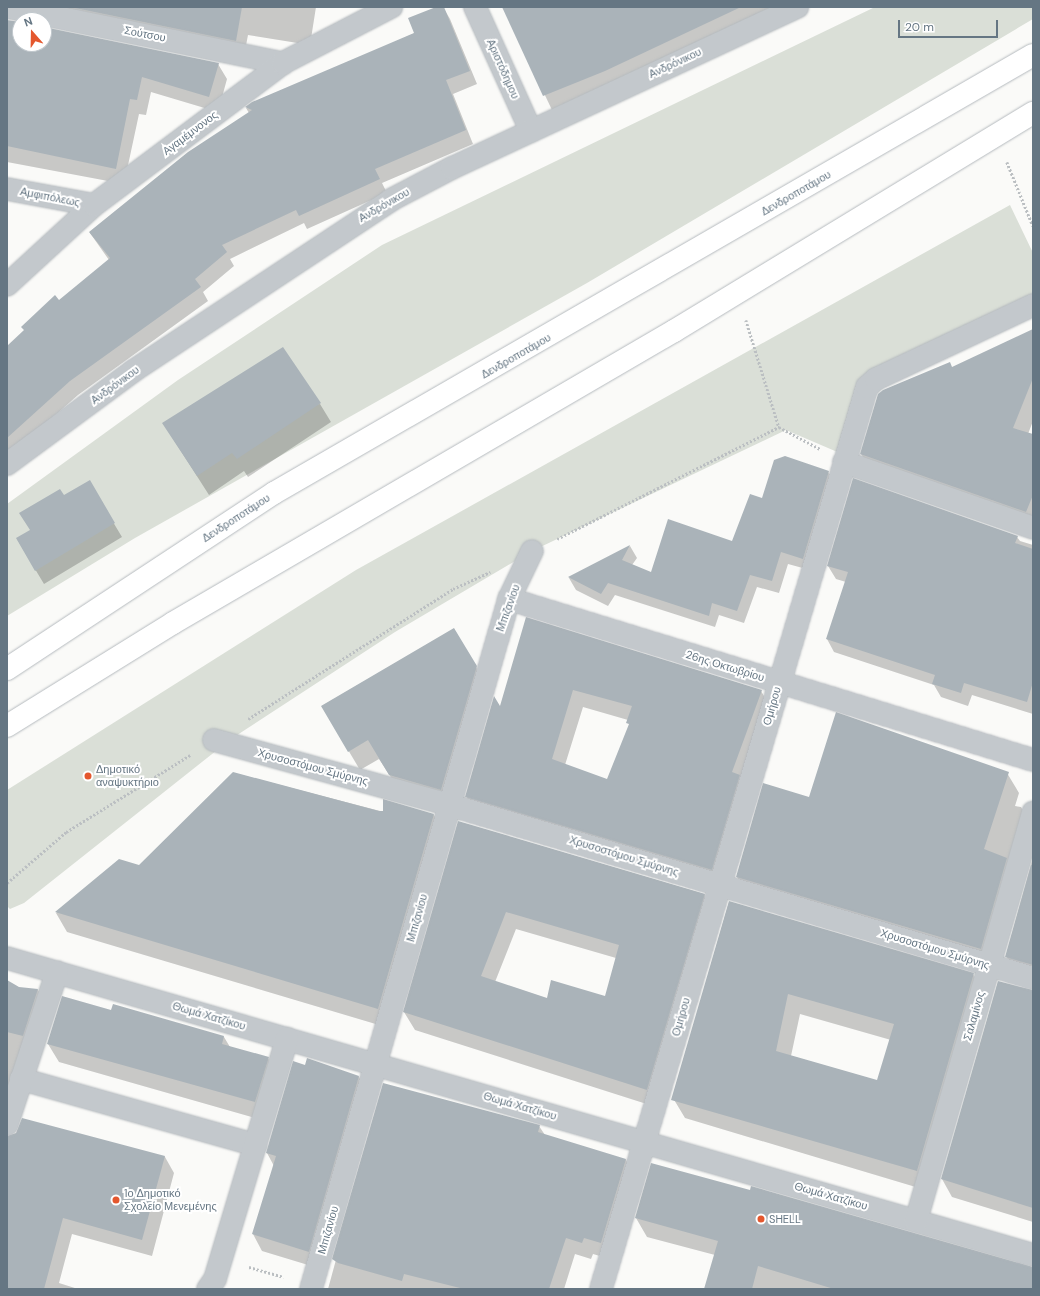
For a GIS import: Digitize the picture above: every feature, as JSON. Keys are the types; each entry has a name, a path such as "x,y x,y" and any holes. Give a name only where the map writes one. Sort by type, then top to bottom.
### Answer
{"main road":[{"name":"Δενδροποτάμου","path":"7,669 274,493 1033,55"},
{"path":"7,726 173,623 737,293 1033,113"}],"street":[{"name":"Σούτσου","path":"7,7 283,63"},
{"name":"Αγαμέμνονος","path":"7,285 94,205 283,63 391,7"},
{"name":"Αριστόδημου","path":"475,7 531,130"},
{"name":"Ανδρόνικου","path":"7,464 133,371 349,226 452,168 797,7"},
{"name":"Αμφιπόλεως","path":"7,189 94,205"},
{"name":"Ομήρου","path":"601,1289 844,462 871,382 1033,305"},
{"path":"844,462 1033,528"},
{"name":"Μπιζανίου","path":"314,1288 375,1064 509,599 532,551"},
{"name":"26ης Οκτωβρίου","path":"509,599 1033,760"},
{"name":"Χρυσοστόμου Σμύρνης","path":"214,740 450,805 1033,978"},
{"name":"Σαλαμίνος","path":"916,1221 1033,812"},
{"name":"Θωμά Χατζίκου","path":"7,958 1033,1255"},
{"path":"7,1124 56,972"},
{"path":"208,1289 222,1258 287,1039"},
{"path":"21,1079 256,1145"}],"path":[{"path":"997,136 1033,226"},
{"path":"737,293 779,427 844,462"},
{"path":"7,883 66,832 453,589 779,427"},
{"path":"222,1258 314,1288"}],"shaded area":[{"path":"875,7 1033,7 1033,19 587,283 135,538 7,616 7,504 178,380 382,245"},
{"path":"1010,205 1033,253 1033,301 867,378 842,454 786,430 532,551 395,632 231,739 24,903 10,909 7,906 7,790 356,570"}],"building":[{"path":"70,7 242,7 236,41"},
{"path":"436,7 444,7 470,71 446,80 466,130 375,169 380,179 299,216 296,210 222,245 227,252 195,279 201,287 70,381 7,438 7,346 24,330 21,327 55,295 59,300 110,258 89,232 188,152 252,110 245,107 252,102 414,33 408,18"},
{"path":"502,7 741,7 605,71 543,96"},
{"path":"7,20 12,21 12,52 52,52 52,29 219,63 209,97 142,77 137,100 130,99 116,169 7,146"},
{"path":"1033,329 1033,378 1013,428 1033,434 1033,495 1026,512 860,454 878,394 883,390 950,362 952,367"},
{"path":"283,347 321,403 237,459 232,453 197,476 162,423"},
{"path":"785,456 829,471 803,559 781,552 772,581 750,575 737,611 712,603 709,616 608,583 601,594 568,577 630,545 622,560 651,572 668,519 732,541 750,494 762,498 774,460"},
{"path":"853,478 1018,536 1015,543 1033,549 1033,682 1027,702 964,683 961,693 932,684 935,675 826,639 848,572 827,566"},
{"path":"90,480 115,523 35,571 16,538 30,530 19,513 60,489 64,495"},
{"path":"526,617 762,690 732,772 740,775 712,870 465,797 494,696 500,706","holes":["573,690 632,706 626,723 629,724 607,779 552,759"]},
{"path":"454,628 477,666 441,790 389,775 368,740 348,752 321,706"},
{"path":"836,712 1009,772 984,849 1007,858 981,949 736,877 763,783 809,797"},
{"path":"233,772 379,811 383,811 383,799 434,814 378,1009 55,912 119,859 139,865"},
{"path":"458,821 705,894 647,1090 403,1012","holes":["506,912 619,945 605,996 551,980 547,998 481,976"]},
{"path":"1031,865 1033,865 1033,965 1005,957"},
{"path":"729,901 974,973 917,1171 671,1100","holes":["788,994 894,1024 877,1080 776,1051"]},
{"path":"7,980 19,987 38,989 23,1036 7,1032"},
{"path":"998,981 1033,990 1033,1208 941,1179"},
{"path":"62,996 111,1010 113,1004 224,1036 222,1044 269,1057 255,1102 47,1044"},
{"path":"307,1058 359,1076 309,1252 252,1234 276,1156 266,1153 293,1061 305,1065"},
{"path":"383,1083 540,1125 538,1132 626,1159 601,1243 584,1238 582,1243 566,1238 549,1289 464,1289 404,1274 402,1281 338,1263 332,1259"},
{"path":"22,1118 165,1156 142,1240 63,1218 44,1289 7,1289 7,1136 16,1133"},
{"path":"651,1163 750,1190 751,1186 1033,1267 1033,1289 834,1289 758,1266 752,1289 704,1289 718,1241 635,1218"}],"place":[{"name":"Δημοτικό αναψυκτήριο","path":"88,776"},
{"name":"1ο Δημοτικό Σχολείο Μενεμένης","path":"116,1200"},
{"name":"SHELL","path":"761,1219"}]}
